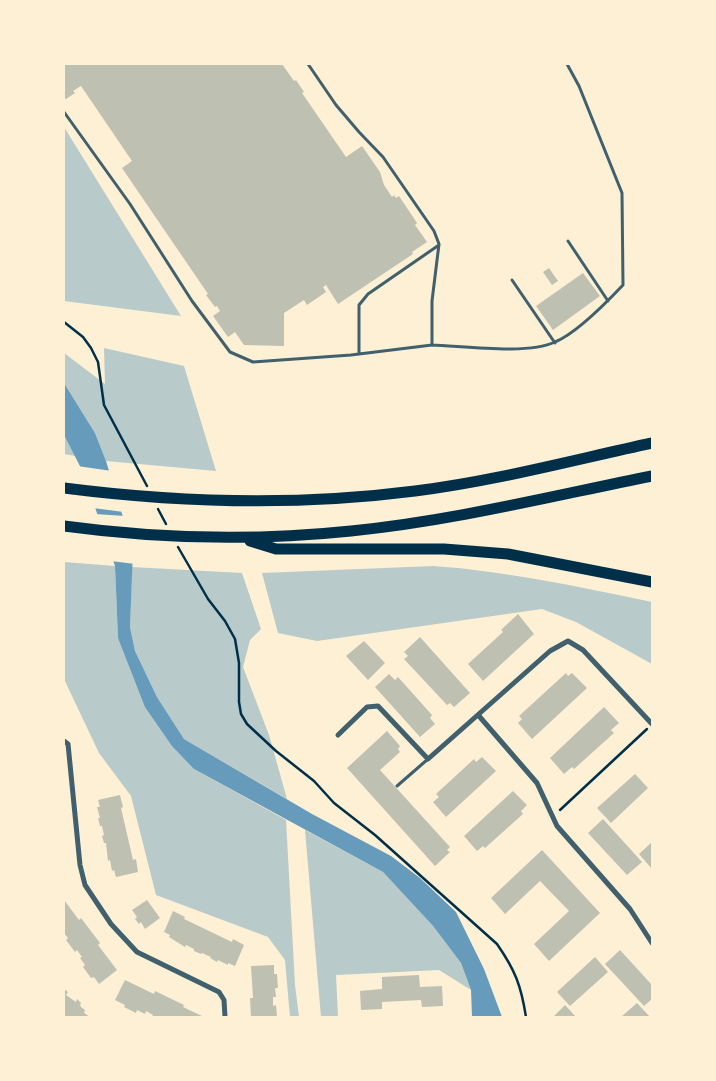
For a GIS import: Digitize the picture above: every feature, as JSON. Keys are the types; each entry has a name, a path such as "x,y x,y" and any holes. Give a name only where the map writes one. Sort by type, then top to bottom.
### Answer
{"highway":[{"path":"604,453 652,437"},
{"path":"64,488 125,496 207,501 253,502 347,498 416,491 470,482 652,443"},
{"path":"64,526 162,536 268,537 350,531 452,517 652,476"},
{"path":"239,537 276,549 444,549 508,554 652,582"}],"street":[{"path":"338,735 367,707 378,706 428,759 479,716 550,651 568,641 583,650 652,724"},
{"path":"479,716 537,783 557,826 630,909 652,944"},
{"path":"64,741 68,744 80,865 85,885 111,924 137,952 220,992 224,1000 225,1017"}],"lane":[{"path":"308,64 336,105 383,157 434,231 439,244 432,301 432,345"},
{"path":"64,112 130,204 192,301 230,352 253,362 359,354 432,345 506,348 538,347 555,343 570,334 623,286 622,193 579,86 567,64"},
{"path":"568,241 608,301"},
{"path":"359,354 359,305 368,294 439,244"},
{"path":"512,280 555,343"},
{"path":"398,786 428,759"}],"path":[{"path":"64,322 82,337 91,348 98,362 104,405 150,493"},
{"path":"154,501 167,526"},
{"path":"175,543 208,599 225,621 235,639 239,663 239,702 241,714 248,724 276,751 314,781 334,803 375,835 497,944 518,978 526,1017"},
{"path":"552,817 652,724"}],"shaded area":[{"path":"64,127 181,316 64,301"},
{"path":"104,348 184,366 216,471 106,461 95,433 64,383 64,353 105,384"},
{"path":"64,435 75,456 64,454"},
{"path":"64,562 115,566 118,638 194,769 286,820 295,985 299,1017 290,1017 285,960 268,937 156,895 131,796 99,753 64,679"},
{"path":"433,566 516,576 652,602 652,664 576,622 542,609 317,641 278,633 262,573"},
{"path":"132,567 242,573 261,629 250,640 243,667 269,735 287,799 184,739 157,697 135,651 130,627"},
{"path":"305,830 383,872 433,926 461,963 471,990 439,970 336,975 338,1017 321,1017"}],"water":[{"path":"64,383 95,433 106,461 133,550 130,627 135,651 157,697 184,739 312,814 391,856 420,878 456,912 484,969 502,1017 472,1017 471,990 461,963 433,926 383,872 194,769 172,746 145,707 118,638 115,566 83,472 64,435"}],"pier":[{"path":"77,466 112,471 124,512 93,508"},
{"path":"95,514 125,516 135,550 135,564 111,561"}],"building":[{"path":"64,64 282,64 294,81 296,80 304,92 302,93 346,157 362,146 380,172 384,185 392,197 394,195 396,198 399,196 427,242 412,252 413,254 338,304 326,285 323,287 326,292 307,305 304,300 284,313 284,346 244,345 235,332 228,337 213,316 220,311 206,295 208,294 122,168 132,161 81,86 73,91 75,93 66,99 64,98"},
{"path":"549,268 558,281 552,285 543,272"},
{"path":"583,273 600,296 553,330 536,306"},
{"path":"518,614 534,634 483,681 468,664 503,632 501,630"},
{"path":"420,637 470,693 454,707 450,703 447,705 404,659 408,656 404,652"},
{"path":"364,641 385,663 368,680 346,656"},
{"path":"566,673 568,676 572,673 587,688 532,739 518,723 522,719 519,716"},
{"path":"389,674 395,680 398,677 432,715 430,718 435,724 420,737 375,687"},
{"path":"604,707 619,723 611,730 614,733 574,769 572,767 564,774 550,758"},
{"path":"387,731 400,746 398,749 400,752 380,770 450,847 447,850 450,852 435,866 347,768"},
{"path":"482,757 496,771 446,817 433,802 439,797 436,794 474,759 476,762"},
{"path":"635,774 648,788 611,823 597,808"},
{"path":"513,791 527,805 521,811 523,814 485,848 483,846 477,851 464,836"},
{"path":"120,795 123,807 121,808 133,860 136,859 138,872 116,877 114,870 112,871 110,860 108,861 106,843 104,843 102,836 104,835 98,818 100,818 97,807 100,807 98,800"},
{"path":"603,819 642,862 627,875 588,833"},
{"path":"652,842 652,869 639,854"},
{"path":"542,850 600,913 549,961 534,944 569,911 540,881 505,914 491,898"},
{"path":"64,900 100,943 98,945 117,970 99,984 94,977 91,978 83,967 85,965 77,950 75,952 66,940 68,938 64,933"},
{"path":"147,900 160,918 145,929 141,922 139,924 135,919 137,917 132,910"},
{"path":"173,911 185,917 184,919 232,942 233,939 244,945 235,966 218,960 217,962 211,957 194,951 194,949 186,945 185,947 169,937 170,935 164,932"},
{"path":"620,950 652,985 652,999 644,1006 605,964"},
{"path":"595,957 608,972 570,1006 557,992"},
{"path":"274,965 274,974 277,974 278,988 275,988 276,997 273,997 273,1006 276,1005 277,1017 251,1017 250,998 253,998 251,966"},
{"path":"419,975 420,987 442,986 443,1006 422,1007 421,1000 382,1002 382,1009 361,1010 360,991 382,989 382,977"},
{"path":"125,980 154,994 155,991 204,1017 152,1017 153,1015 146,1011 145,1014 137,1010 136,1013 115,1000"},
{"path":"64,989 68,992 66,995 76,1002 77,999 81,1003 81,1007 85,1010 84,1013 90,1017 64,1017"},
{"path":"637,1003 650,1017 621,1017"},
{"path":"565,1005 576,1017 553,1017"}]}
